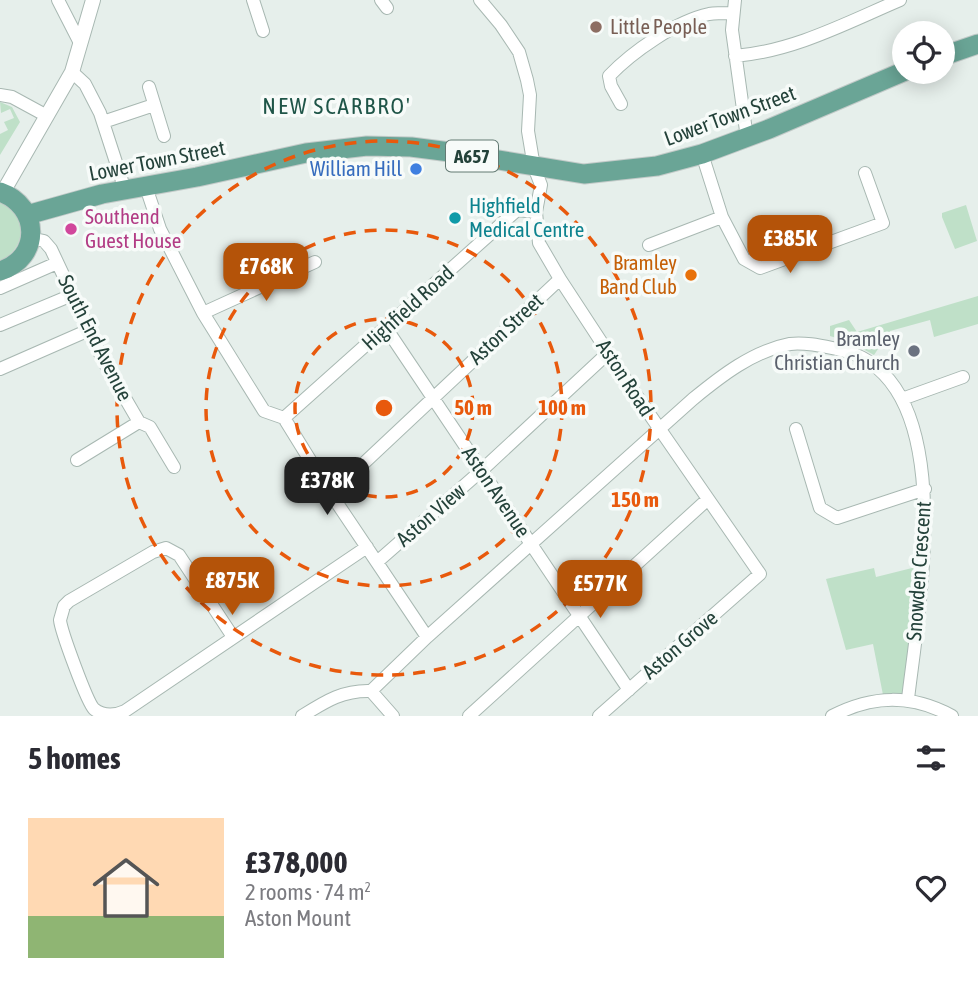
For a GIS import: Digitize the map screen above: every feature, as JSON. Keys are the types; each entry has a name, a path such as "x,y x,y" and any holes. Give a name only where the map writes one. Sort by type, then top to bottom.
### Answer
{"main road":[{"path":"955,52 978,44"},
{"name":"Lower Town Street","path":"27,215 95,196 306,153 367,146 411,147 450,152 584,174 657,166 747,138 892,77"},
{"path":"0,271 19,260 30,238 27,215 21,205 1,192"}],"street":[{"path":"58,0 80,43"},
{"path":"1,192 72,72 93,0"},
{"path":"253,0 263,31"},
{"name":"Aston Road","path":"480,0 519,52 530,96 528,131 534,167 541,186 536,212 539,243 608,353 760,574"},
{"path":"734,56 761,54 788,47 901,0"},
{"path":"621,104 609,76 621,63 667,32 733,6 734,56 747,138"},
{"path":"72,72 85,84 103,122 125,190"},
{"path":"149,87 164,136"},
{"path":"0,95 12,97 47,116"},
{"path":"103,122 154,105"},
{"path":"702,154 722,217 744,260 760,268 883,223 865,173"},
{"path":"146,187 160,229 203,313 264,411 285,418 331,494 427,637"},
{"name":"Highfield Road","path":"285,418 517,210 536,212"},
{"path":"649,245 722,217"},
{"name":"South End Avenue","path":"30,238 47,244 89,330 139,422 77,460"},
{"path":"203,313 315,262"},
{"path":"0,288 57,263"},
{"name":"Aston Street","path":"331,494 560,279"},
{"path":"1,325 72,295"},
{"name":"Aston Avenue","path":"386,328 629,690"},
{"path":"0,369 89,330"},
{"name":"Snowden Crescent","path":"371,691 427,637 721,376 766,352 791,344 849,351 874,366 902,399 912,425 925,489 924,565 908,699"},
{"name":"Aston View","path":"377,562 482,471 608,353"},
{"path":"902,399 962,377"},
{"path":"139,422 150,427 174,467"},
{"path":"796,429 820,509 837,518 925,489"},
{"path":"469,716 708,499"},
{"path":"233,637 179,555 166,548 153,552 69,601 61,614 60,625 92,707 106,716 125,711 367,547"},
{"name":"Aston Grove","path":"599,716 760,574"},
{"path":"302,716 353,690 371,691 393,716"},
{"path":"832,716 853,705 908,699 952,716"}],"green space":[{"path":"0,102 12,107 20,122 0,155 0,134 8,130 4,122 14,118 10,109 1,113"},
{"path":"0,201 16,214 21,231 15,248 0,261"},
{"path":"966,205 977,241 955,249 942,213"},
{"path":"978,296 978,324 934,337 930,320 890,331 874,355 850,342 830,336 830,326 849,320 857,332"},
{"path":"924,565 908,699 884,700 873,644 846,650 826,579 874,568 876,577"}],"place":[{"name":"Little People","path":"596,27"},
{"name":"William Hill","path":"416,169"},
{"name":"Highfield Medical Centre","path":"455,218"},
{"name":"Southend Guest House","path":"71,229"},
{"name":"Bramley Band Club","path":"691,275"},
{"name":"Bramley Christian Church","path":"914,351"}],"district":[{"name":"NEW SCARBRO'","path":"337,106"}]}
